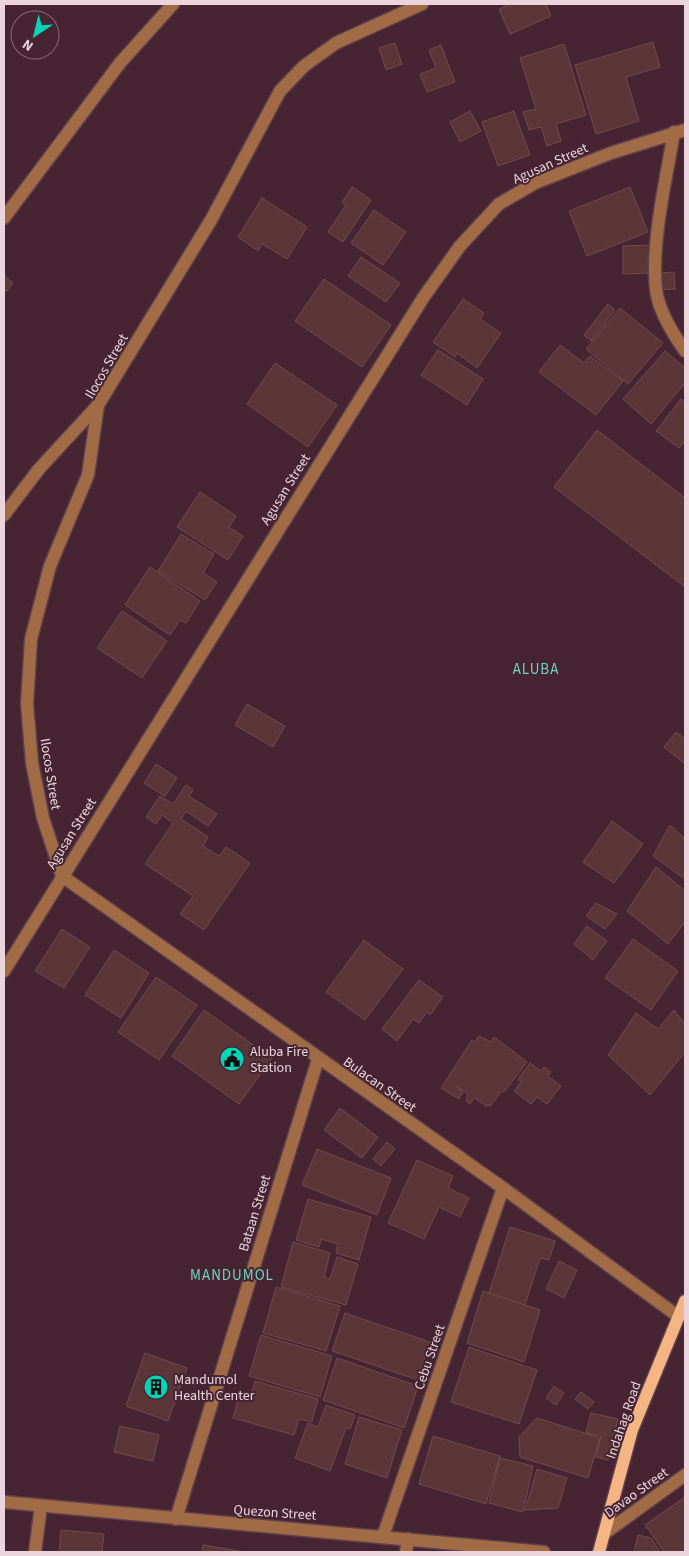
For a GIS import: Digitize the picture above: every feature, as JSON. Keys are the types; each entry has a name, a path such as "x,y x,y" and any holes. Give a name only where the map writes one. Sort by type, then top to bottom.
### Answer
{"main road":[{"name":"Indahag Road","path":"599,1552 632,1430 685,1301"}],"street":[{"path":"4,218 120,63 173,4"},
{"name":"Ilocos Street","path":"62,876 43,818 32,763 28,704 31,639 50,566 88,474 98,406 211,220 280,91 304,66 336,43 422,4"},
{"path":"680,131 656,254 656,290 666,320 685,351"},
{"name":"Agusan Street","path":"4,971 422,298 460,246 499,204 535,184 611,153 680,131"},
{"path":"4,515 39,469 98,406"},
{"name":"Bulacan Street","path":"62,876 318,1059 503,1188 679,1317"},
{"name":"Bataan Street","path":"176,1519 318,1059"},
{"name":"Cebu Street","path":"383,1536 503,1188"},
{"name":"Davao Street","path":"604,1533 685,1475"},
{"name":"Quezon Street","path":"4,1502 544,1552"},
{"path":"35,1552 41,1506"},
{"path":"406,1552 408,1539"}],"building":[{"path":"511,4 546,4 551,16 510,34 499,9"},
{"path":"653,42 660,67 626,77 639,121 596,134 575,65"},
{"path":"395,43 402,64 386,70 379,48"},
{"path":"564,44 586,115 556,124 561,141 547,146 541,127 529,130 523,112 536,109 520,58"},
{"path":"441,45 455,82 427,92 420,74 436,68 429,50"},
{"path":"470,111 481,131 460,142 450,122"},
{"path":"514,111 530,155 498,166 482,122"},
{"path":"352,187 371,200 343,242 328,232 346,205 342,202"},
{"path":"630,187 648,232 587,256 569,211"},
{"path":"262,198 307,227 287,259 262,244 258,251 238,237"},
{"path":"374,210 406,232 383,265 351,243"},
{"path":"652,245 653,273 623,274 623,246"},
{"path":"361,257 400,283 386,302 348,276"},
{"path":"674,272 675,289 659,290 658,273"},
{"path":"4,276 13,283 7,291 4,289"},
{"path":"324,279 391,325 362,367 295,321"},
{"path":"463,299 484,313 480,319 501,333 477,368 457,353 455,357 433,342"},
{"path":"608,304 615,310 591,341 584,335"},
{"path":"620,308 663,343 628,384 586,349"},
{"path":"560,345 584,363 590,356 623,381 596,415 539,372"},
{"path":"438,350 483,379 467,405 421,375"},
{"path":"665,351 685,368 685,383 651,424 623,399"},
{"path":"275,363 337,405 308,447 247,404"},
{"path":"681,399 685,402 685,441 679,448 656,431"},
{"path":"597,430 685,498 685,587 554,487"},
{"path":"200,492 236,516 229,527 243,536 228,560 177,527"},
{"path":"181,534 214,554 203,573 217,582 205,600 158,571"},
{"path":"150,567 200,601 186,623 180,620 170,635 125,605"},
{"path":"122,611 167,641 142,678 97,648"},
{"path":"247,704 285,726 273,747 235,725"},
{"path":"676,732 685,739 685,764 664,747"},
{"path":"156,764 177,778 165,796 144,783"},
{"path":"186,785 193,790 189,796 217,814 208,826 186,811 181,819 208,837 203,846 219,856 226,847 250,863 204,930 180,914 193,896 145,864 173,823 162,815 156,824 146,817 160,796 173,804"},
{"path":"612,821 643,844 614,883 583,862"},
{"path":"670,825 685,839 685,879 653,856"},
{"path":"656,867 685,891 685,922 668,944 627,911"},
{"path":"596,903 617,914 605,929 586,916"},
{"path":"587,926 607,941 593,960 574,944"},
{"path":"62,929 90,947 64,988 35,971"},
{"path":"633,939 678,971 651,1010 605,978"},
{"path":"364,940 403,969 365,1020 326,992"},
{"path":"114,950 149,973 121,1018 85,995"},
{"path":"156,977 197,1005 159,1060 118,1032"},
{"path":"419,980 443,997 430,1015 427,1012 419,1023 413,1019 397,1041 382,1029"},
{"path":"204,1010 272,1058 239,1104 172,1056"},
{"path":"674,1010 685,1024 685,1052 650,1095 608,1055 636,1013 658,1029"},
{"path":"479,1036 491,1042 494,1037 527,1062 505,1091 501,1092 491,1105 486,1106 474,1098 470,1104 466,1101 468,1094 456,1086 463,1093 459,1099 441,1088 472,1040 475,1042"},
{"path":"530,1063 541,1071 544,1067 551,1072 548,1076 561,1086 547,1104 537,1097 531,1104 514,1091 521,1082 518,1079"},
{"path":"340,1108 378,1137 362,1158 324,1130"},
{"path":"387,1142 395,1149 381,1166 373,1159"},
{"path":"317,1149 391,1178 377,1215 302,1185"},
{"path":"417,1160 453,1176 448,1188 469,1198 460,1217 439,1207 424,1239 388,1223"},
{"path":"308,1199 371,1217 359,1260 336,1253 338,1244 321,1239 319,1247 296,1240"},
{"path":"510,1227 555,1241 549,1260 540,1258 524,1308 488,1296"},
{"path":"293,1242 330,1253 324,1277 330,1279 337,1257 358,1264 346,1305 281,1287"},
{"path":"559,1261 577,1270 564,1298 546,1289"},
{"path":"276,1287 340,1306 326,1351 263,1333"},
{"path":"483,1291 540,1310 524,1362 467,1343"},
{"path":"345,1313 430,1342 418,1380 332,1351"},
{"path":"261,1335 332,1356 320,1397 249,1376"},
{"path":"469,1347 537,1370 519,1424 451,1402"},
{"name":"Mandumol Health Center","path":"145,1353 187,1368 168,1421 126,1406"},
{"path":"337,1358 418,1386 404,1428 323,1400"},
{"path":"255,1381 318,1399 312,1422 299,1419 294,1435 233,1418 239,1396 250,1399"},
{"path":"554,1386 564,1393 556,1405 546,1398"},
{"path":"581,1392 594,1402 588,1409 575,1399"},
{"path":"326,1405 355,1415 350,1429 346,1428 330,1471 295,1458 308,1423 318,1427"},
{"path":"591,1413 618,1419 608,1460 596,1457 601,1436 586,1433"},
{"path":"359,1417 402,1430 387,1478 345,1464"},
{"path":"537,1418 600,1438 588,1478 520,1457 519,1437"},
{"path":"120,1426 159,1435 153,1461 114,1452"},
{"path":"433,1436 500,1456 486,1504 419,1484"},
{"path":"500,1458 533,1466 523,1512 489,1503"},
{"path":"537,1469 567,1478 558,1508 525,1510"},
{"path":"685,1497 685,1552 664,1552 645,1525"},
{"path":"61,1530 104,1534 102,1552 59,1552"},
{"path":"638,1535 651,1538 660,1552 634,1552"},
{"path":"203,1545 245,1552 202,1552"}],"place":[{"name":"Aluba Fire Station","path":"232,1059"},
{"name":"Mandumol Health Center","path":"156,1387"}],"district":[{"name":"ALUBA","path":"536,669"},
{"name":"MANDUMOL","path":"232,1275"}]}
